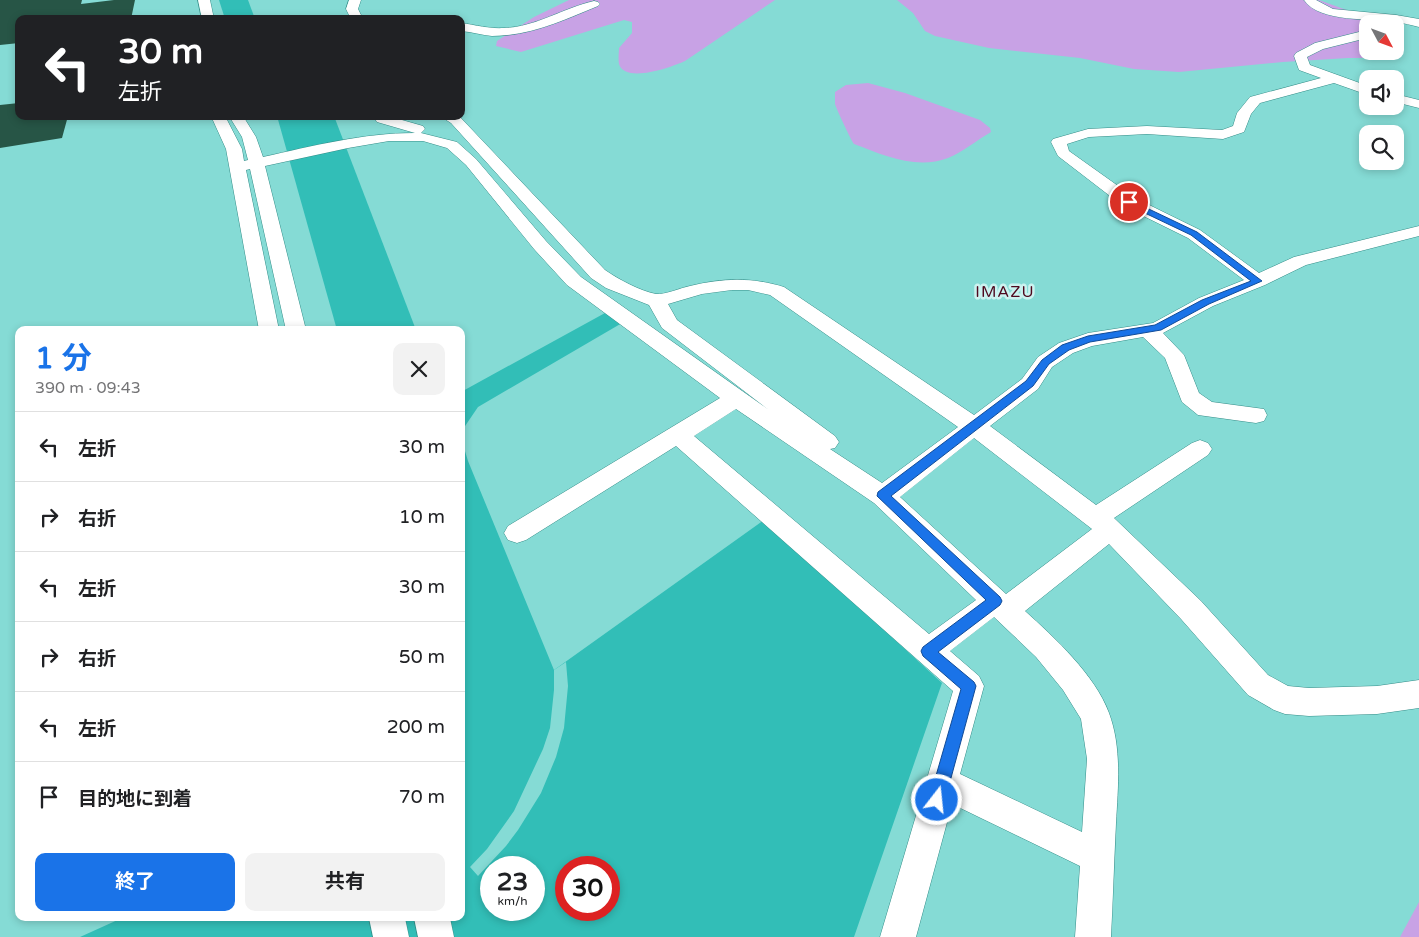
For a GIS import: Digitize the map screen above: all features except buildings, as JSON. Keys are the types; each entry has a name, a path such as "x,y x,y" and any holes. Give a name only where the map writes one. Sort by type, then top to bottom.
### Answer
{"street":[{"path":"204,0 207,15"},
{"path":"355,0 352,9 356,15"},
{"path":"1310,0 1312,3 1330,12 1359,19"},
{"path":"465,28 492,32 520,29 544,23 594,4"},
{"path":"1404,20 1419,23"},
{"path":"1359,36 1318,46 1300,56 1304,67 1359,88"},
{"path":"1258,281 1194,234 1129,202 1063,153 1058,142 1088,133 1147,130 1223,135 1239,129 1244,114 1255,100 1333,79"},
{"path":"1404,100 1419,104"},
{"path":"220,120 234,150 269,326"},
{"path":"238,120 265,161 295,326"},
{"path":"386,120 425,131 424,137"},
{"path":"456,120 598,274 613,284 657,302 714,286 735,284 762,285 770,288 975,427 1103,523 1191,610 1258,685 1285,700 1309,702 1377,700 1419,694"},
{"path":"237,167 348,143 389,137 424,137 452,145 471,162 540,245 574,281 736,399 886,493"},
{"path":"886,493 1030,384 1045,362 1066,348 1088,340 1158,328 1206,302 1258,281 1300,261 1419,231"},
{"path":"657,302 669,324 886,493 1046,648 1073,680 1095,715 1103,759 1093,937"},
{"path":"1148,330 1174,356 1190,397 1206,409 1256,415"},
{"path":"516,533 736,399"},
{"path":"678,435 969,686 898,937"},
{"path":"928,651 1001,606 1103,523 1200,449"},
{"path":"942,782 1098,857"},
{"path":"388,921 391,937"},
{"path":"433,921 436,937"}],"shaded area":[{"path":"569,0 775,0 685,61 649,72 630,73 623,70 619,64 619,48 632,33 632,22 624,20 521,52 496,46 497,41 534,17"},
{"path":"897,0 1319,0 1360,15 1359,58 1283,62 1179,72 1134,69 1080,58 989,48 935,36 925,31 913,13"},
{"path":"868,83 905,93 980,120 990,128 991,132 954,155 936,161 912,162 876,153 854,144 835,104 835,92 846,85"},
{"path":"1419,902 1419,937 1400,937"}],"water":[{"path":"219,0 248,0 254,15 224,15"},
{"path":"278,120 336,120 414,326 336,326"},
{"path":"605,313 622,323 478,407 465,426 465,390"},
{"path":"465,451 554,670 764,520 942,683 854,937 80,937 115,921 465,921"}],"pier":[{"path":"566,662 568,686 564,728 556,757 541,793 506,846 497,856 480,856 514,811 543,749 550,728 554,670"},
{"path":"480,856 480,874 478,876 470,867"}],"district":[{"name":"IMAZU","path":"1005,292"}],"route":[{"path":"937,800 969,686 928,651 995,601 883,496 1030,384 1045,362 1066,348 1088,340 1158,328 1206,302 1258,281 1194,234 1129,202"}]}
